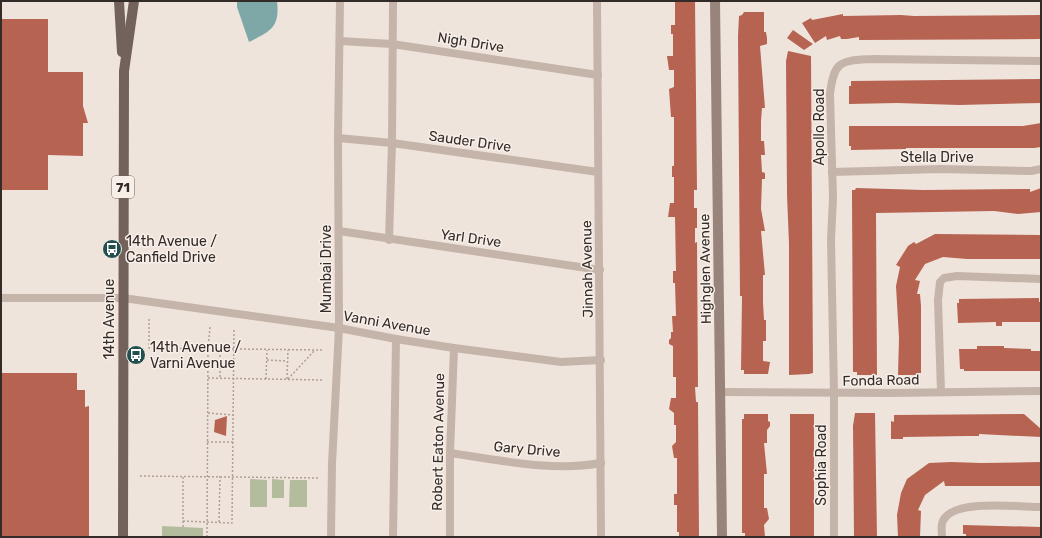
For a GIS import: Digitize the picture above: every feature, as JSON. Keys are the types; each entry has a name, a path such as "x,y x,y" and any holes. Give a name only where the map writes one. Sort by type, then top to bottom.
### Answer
{"main road":[{"name":"14th Avenue","path":"119,1 124,76 122,298 123,537"},
{"name":"14th Avenue","path":"124,76 134,1"}],"street":[{"name":"Mumbai Drive","path":"331,537 332,464 338,328 340,1"},
{"path":"389,240 392,143 393,1"},
{"name":"Jinnah Avenue","path":"597,1 601,360 601,537"},
{"name":"Highglen Avenue","path":"715,1 722,537"},
{"name":"Nigh Drive","path":"340,41 392,44 598,75"},
{"name":"Apollo Road","path":"834,393 830,94 832,76 839,65 847,61 873,59 1041,61"},
{"name":"Sauder Drive","path":"338,138 392,143 598,172"},
{"name":"Stella Drive","path":"832,172 941,169 1031,170 1041,168"},
{"name":"Yarl Drive","path":"339,231 389,240 600,270"},
{"path":"941,392 938,300 940,282 944,278 958,276 1041,279"},
{"name":"Vanni Avenue","path":"1,298 122,298 338,328 454,348 561,362 601,360"},
{"path":"393,537 396,339"},
{"name":"Robert Eaton Avenue","path":"450,537 450,453 454,348"},
{"name":"Fonda Road","path":"721,392 834,393 1041,391"},
{"name":"Sophia Road","path":"834,393 834,537"},
{"name":"Gary Drive","path":"450,453 543,465 587,466 601,463"},
{"path":"942,537 941,524 943,519 951,511 959,508 981,506 1041,507"}],"path":[{"path":"149,319 149,348 322,350"},
{"path":"207,537 208,349 210,327"},
{"path":"183,521 232,523 234,330"},
{"path":"220,349 220,378"},
{"path":"266,379 267,350"},
{"path":"287,379 288,350"},
{"path":"287,379 315,350"},
{"path":"266,360 288,360"},
{"path":"208,378 322,380"},
{"path":"208,413 233,415"},
{"path":"207,442 233,442"},
{"path":"140,476 320,478"},
{"path":"183,476 183,527"},
{"path":"219,522 220,476"}],"green space":[{"path":"250,479 267,480 267,507 250,507"},
{"path":"272,479 284,480 284,498 272,498"},
{"path":"290,480 307,480 307,507 289,507"},
{"path":"162,526 203,528 203,537 162,537"}],"water":[{"path":"237,1 277,1 277,17 272,27 263,35 249,42 237,7"}],"building":[{"path":"675,1 695,1 697,190 694,190 694,208 697,208 695,243 697,242 698,387 695,387 696,402 698,402 699,536 679,537 679,532 677,532 677,505 674,505 674,494 677,494 677,458 674,458 672,446 676,442 676,425 674,425 674,413 669,409 671,398 676,398 676,377 673,377 673,346 669,344 669,340 671,338 671,332 673,332 672,316 676,316 673,271 676,271 675,217 668,217 670,203 674,203 674,177 672,177 672,166 674,166 674,117 671,117 669,89 674,87 674,70 669,70 667,56 673,56 673,34 671,34 671,25 675,25"},
{"path":"744,12 764,12 764,32 766,32 767,38 767,44 760,46 765,108 762,108 761,121 761,141 764,141 765,155 761,155 762,172 765,173 765,179 762,179 761,209 765,231 761,231 765,275 763,275 764,320 766,320 766,341 763,341 763,361 770,362 768,374 744,374 744,370 741,370 742,296 740,296 738,36 739,16"},
{"path":"843,14 843,16 1041,15 1041,39 859,40 859,37 841,39 840,36 827,40 826,36 815,43 802,23 811,18 812,20"},
{"path":"1,19 48,19 48,72 83,72 83,106 88,123 83,123 83,156 48,155 48,190 1,190"},
{"path":"793,30 813,44 804,50 787,38"},
{"path":"788,51 811,56 813,373 789,375 789,244 786,61"},
{"path":"1041,79 1041,103 959,105 897,103 849,104 849,86 851,86 851,81"},
{"path":"1041,123 1041,147 1034,148 906,148 851,150 851,146 849,146 849,126 1023,126"},
{"path":"856,188 924,190 1030,189 1030,192 1041,188 1041,212 1018,214 994,211 876,213 877,375 857,375 857,372 853,372 852,190 855,190"},
{"path":"935,234 1041,235 1041,259 967,259 943,257 925,264 915,280 920,281 917,294 920,294 921,306 921,373 918,373 918,375 898,375 899,338 896,286 900,267 896,265 908,246 914,242 916,244"},
{"path":"1039,298 1039,302 1041,302 1041,322 1002,322 1002,326 996,326 996,322 958,323 957,303 959,303 959,299"},
{"path":"977,346 1004,346 1004,348 1041,351 1041,371 964,371 964,369 960,369 959,349 977,349"},
{"path":"1,373 77,373 77,390 85,390 85,407 89,406 89,537 1,537"},
{"path":"855,413 875,413 877,537 854,537 853,426"},
{"path":"744,414 768,414 768,421 770,422 770,426 767,430 767,443 764,443 767,474 764,474 764,508 767,508 769,519 764,525 765,537 745,537 745,533 742,533 742,419 744,419"},
{"path":"790,414 814,414 814,537 790,537"},
{"path":"1024,414 1041,429 1041,437 979,434 979,436 903,437 903,439 891,439 891,421 894,422 894,415"},
{"path":"227,416 226,436 214,432 215,420"},
{"path":"1041,462 1041,486 945,486 944,481 925,495 918,510 921,511 920,537 898,537 897,515 901,493 907,479 929,463"},
{"path":"963,525 1041,527 1041,537 966,537 966,534 963,534"}],"place":[{"name":"14th Avenue / Canfield Drive","path":"112,249"},
{"name":"14th Avenue / Varni Avenue","path":"136,355"}]}
